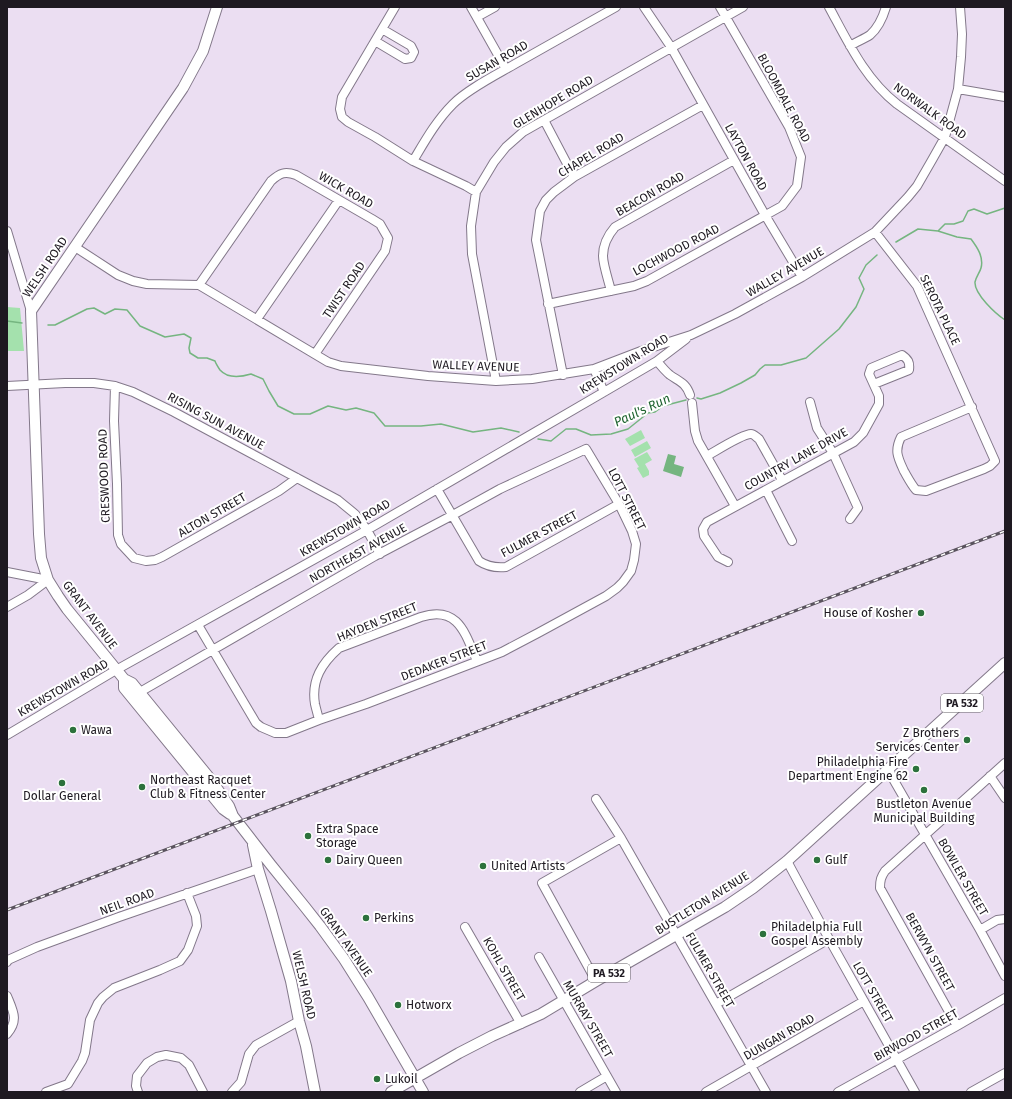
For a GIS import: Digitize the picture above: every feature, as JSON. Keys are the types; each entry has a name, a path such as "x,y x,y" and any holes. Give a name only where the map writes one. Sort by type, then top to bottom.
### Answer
{"main road":[{"name":"WELSH ROAD","path":"48,580 41,558 39,534 32,311 183,88 203,51 218,7"},
{"name":"GRANT AVENUE","path":"48,580 67,609 116,670 124,679 132,682 212,780 229,806 233,816 344,959 368,997 423,1092"},
{"name":"BUSTLETON AVENUE","path":"391,1092 459,1053 541,1014 596,980 725,907 753,888 787,861 1005,663"},
{"name":"GRANT AVENUE","path":"124,679 124,688 223,809 233,816"},
{"name":"WELSH ROAD","path":"252,841 258,869 272,911 291,981 315,1092"},
{"path":"263,886 266,872 271,865"}],"street":[{"path":"395,7 342,96 340,102 342,117 413,161 476,192"},
{"path":"471,7 506,69"},
{"path":"477,17 495,7"},
{"name":"SUSAN ROAD","path":"413,161 438,120 466,93 616,7"},
{"path":"644,7 671,48"},
{"name":"BLOOMDALE ROAD","path":"720,7 789,128 801,157 797,186 782,206 765,215"},
{"name":"GLENHOPE ROAD","path":"496,381 472,254 471,226 476,192 494,162 506,147 523,132 744,7"},
{"name":"NORWALK ROAD","path":"829,7 850,46 869,75 885,94 1005,181"},
{"path":"850,46 870,35 880,22 886,7"},
{"name":"WALLEY AVENUE","path":"75,247 118,275 133,281 146,284 199,285 328,362 341,366 428,376 496,381 532,379 594,369 641,351 691,335 735,314 802,277 875,232 917,186 945,137 958,89 962,34 960,7"},
{"path":"375,41 405,59 411,58 414,52 411,46 382,29"},
{"name":"LAYTON ROAD","path":"671,48 765,215 802,277"},
{"path":"958,89 1005,97"},
{"name":"CHAPEL ROAD","path":"563,375 536,240 540,211 546,200 554,192 574,177 703,105"},
{"path":"544,120 574,177"},
{"name":"BEACON ROAD","path":"611,291 603,257 606,242 612,231 622,223 734,160"},
{"name":"WICK ROAD","path":"199,285 271,180 288,172 304,179 380,224 388,238"},
{"path":"257,319 339,200"},
{"name":"LOCHWOOD ROAD","path":"548,304 634,286 647,281 765,215"},
{"path":"7,231 32,311"},
{"name":"SEROTA PLACE","path":"875,232 917,286 972,407 995,461 990,466 977,472 926,491 916,490 910,484 898,458 897,451 901,437 972,407"},
{"name":"TWIST ROAD","path":"315,354 385,251 388,238"},
{"name":"KREWSTOWN ROAD","path":"7,734 116,670 367,530 604,392 657,361 691,335"},
{"name":"COUNTRY LANE DRIVE","path":"728,562 718,557 704,536 703,529 707,522 854,442 863,433 880,404 879,396 869,374 871,368 902,355 907,358 910,364 909,370 874,384"},
{"path":"657,361 662,368 688,389 691,399 695,432 698,441 734,506"},
{"path":"594,369 604,392"},
{"name":"RISING SUN AVENUE","path":"7,386 94,383 115,386 152,400 338,500 355,514 367,530 380,554"},
{"name":"CRESWOOD ROAD","path":"115,386 114,421 118,535 121,544 136,559"},
{"path":"810,402 817,428 833,453 858,508 850,519"},
{"path":"707,456 732,441 750,434 755,435 759,439 782,480"},
{"name":"NORTHEAST AVENUE","path":"140,692 380,554 500,489 586,449 591,455"},
{"name":"LOTT STREET","path":"591,455 619,504 632,531 636,544 631,571 626,578"},
{"name":"ALTON STREET","path":"136,559 146,561 155,560 162,557 279,491 296,478"},
{"name":"FULMER STREET","path":"436,489 479,562 491,567 506,568 619,504"},
{"path":"766,490 792,541"},
{"name":"GRANT AVENUE","path":"7,572 48,580"},
{"name":"DEDAKER STREET","path":"213,650 256,723 262,728 275,733 286,733 502,652 538,634 606,596 617,588 626,578"},
{"path":"7,607 28,595 48,580"},
{"name":"HAYDEN STREET","path":"320,720 315,704 314,690 316,679 329,657 339,648 421,617 430,614 441,614 457,621 466,635 477,661"},
{"path":"198,625 213,650"},
{"path":"925,835 1005,763"},
{"name":"BOWLER STREET","path":"889,768 892,778 1005,976"},
{"path":"990,776 1005,798"},
{"name":"FULMER STREET","path":"596,798 621,838 766,1092"},
{"name":"BERWYN STREET","path":"925,835 885,871 881,877 881,889 957,1026"},
{"path":"596,980 542,883 621,838"},
{"name":"LOTT STREET","path":"787,861 915,1092"},
{"name":"NEIL ROAD","path":"7,962 8,960 37,947 258,869"},
{"path":"46,1092 69,1088 85,1053 90,1020 98,1003 103,997 114,988 180,961 188,950 197,926 196,916 187,893"},
{"path":"980,930 998,920 1005,919"},
{"name":"KOHL STREET","path":"465,927 521,1024"},
{"path":"716,1004 829,939"},
{"name":"MURRAY STREET","path":"539,958 616,1092"},
{"path":"7,996 14,1013 12,1027 7,1034"},
{"name":"BIRWOOD STREET","path":"838,1092 1005,998"},
{"name":"DUNGAN ROAD","path":"706,1092 864,1001"},
{"path":"232,1092 241,1082 249,1054 256,1045 299,1021"},
{"path":"138,1092 136,1086 137,1076 146,1063 166,1055 181,1058 189,1065 203,1092"},
{"path":"971,1092 1005,1073"},
{"path":"580,1092 607,1076"}],"shaded area":[{"path":"7,307 20,308 24,351 7,351"},
{"path":"641,430 645,438 630,446 625,439"},
{"path":"647,441 651,448 635,457 631,450"},
{"path":"647,452 652,460 645,464 649,471 649,475 643,478 634,459"},
{"path":"668,454 676,456 674,464 684,467 681,477 663,471"}],"waterway":[{"path":"938,231 945,224 954,224 963,221 968,211 974,209 987,214 1005,208"},
{"path":"896,242 918,229 938,231 957,237 971,239 978,249 982,260 981,268 975,282 978,292 986,303 1005,320"},
{"name":"Paul's Run","path":"697,398 701,399 720,393 741,383 755,375 765,365 781,365 806,358 839,329 856,307 864,289 859,278 866,265 877,255"},
{"name":"Paul's Run","path":"48,325 55,325 87,309 94,308 105,314 115,309 127,310 140,326 165,337 184,334 191,338 189,348 190,353 198,358 207,358 215,361 223,373 231,376 251,374 263,379 278,406 294,414 310,414 328,406 346,410 356,408 374,413 385,426 421,426 441,424 473,432 501,428 519,432"},
{"name":"Paul's Run","path":"7,321 22,323"},
{"name":"Paul's Run","path":"538,439 551,441 566,429 576,429 591,435 611,434 628,429 648,413 655,412 663,406 686,400"}],"railway":[{"path":"7,910 1005,531"}],"place":[{"name":"House of Kosher","path":"921,613"},
{"name":"Wawa","path":"73,730"},
{"name":"Z Brothers Services Center","path":"967,740"},
{"name":"Philadelphia Fire Department Engine 62","path":"916,769"},
{"name":"Dollar General","path":"62,783"},
{"name":"Northeast Racquet Club & Fitness Center","path":"142,787"},
{"name":"Bustleton Avenue Municipal Building","path":"924,790"},
{"name":"Extra Space Storage","path":"308,836"},
{"name":"Dairy Queen","path":"328,860"},
{"name":"Gulf","path":"817,860"},
{"name":"United Artists","path":"483,866"},
{"name":"Perkins","path":"366,918"},
{"name":"Philadelphia Full Gospel Assembly","path":"763,934"},
{"name":"Hotworx","path":"398,1005"},
{"name":"Lukoil","path":"377,1079"}]}
